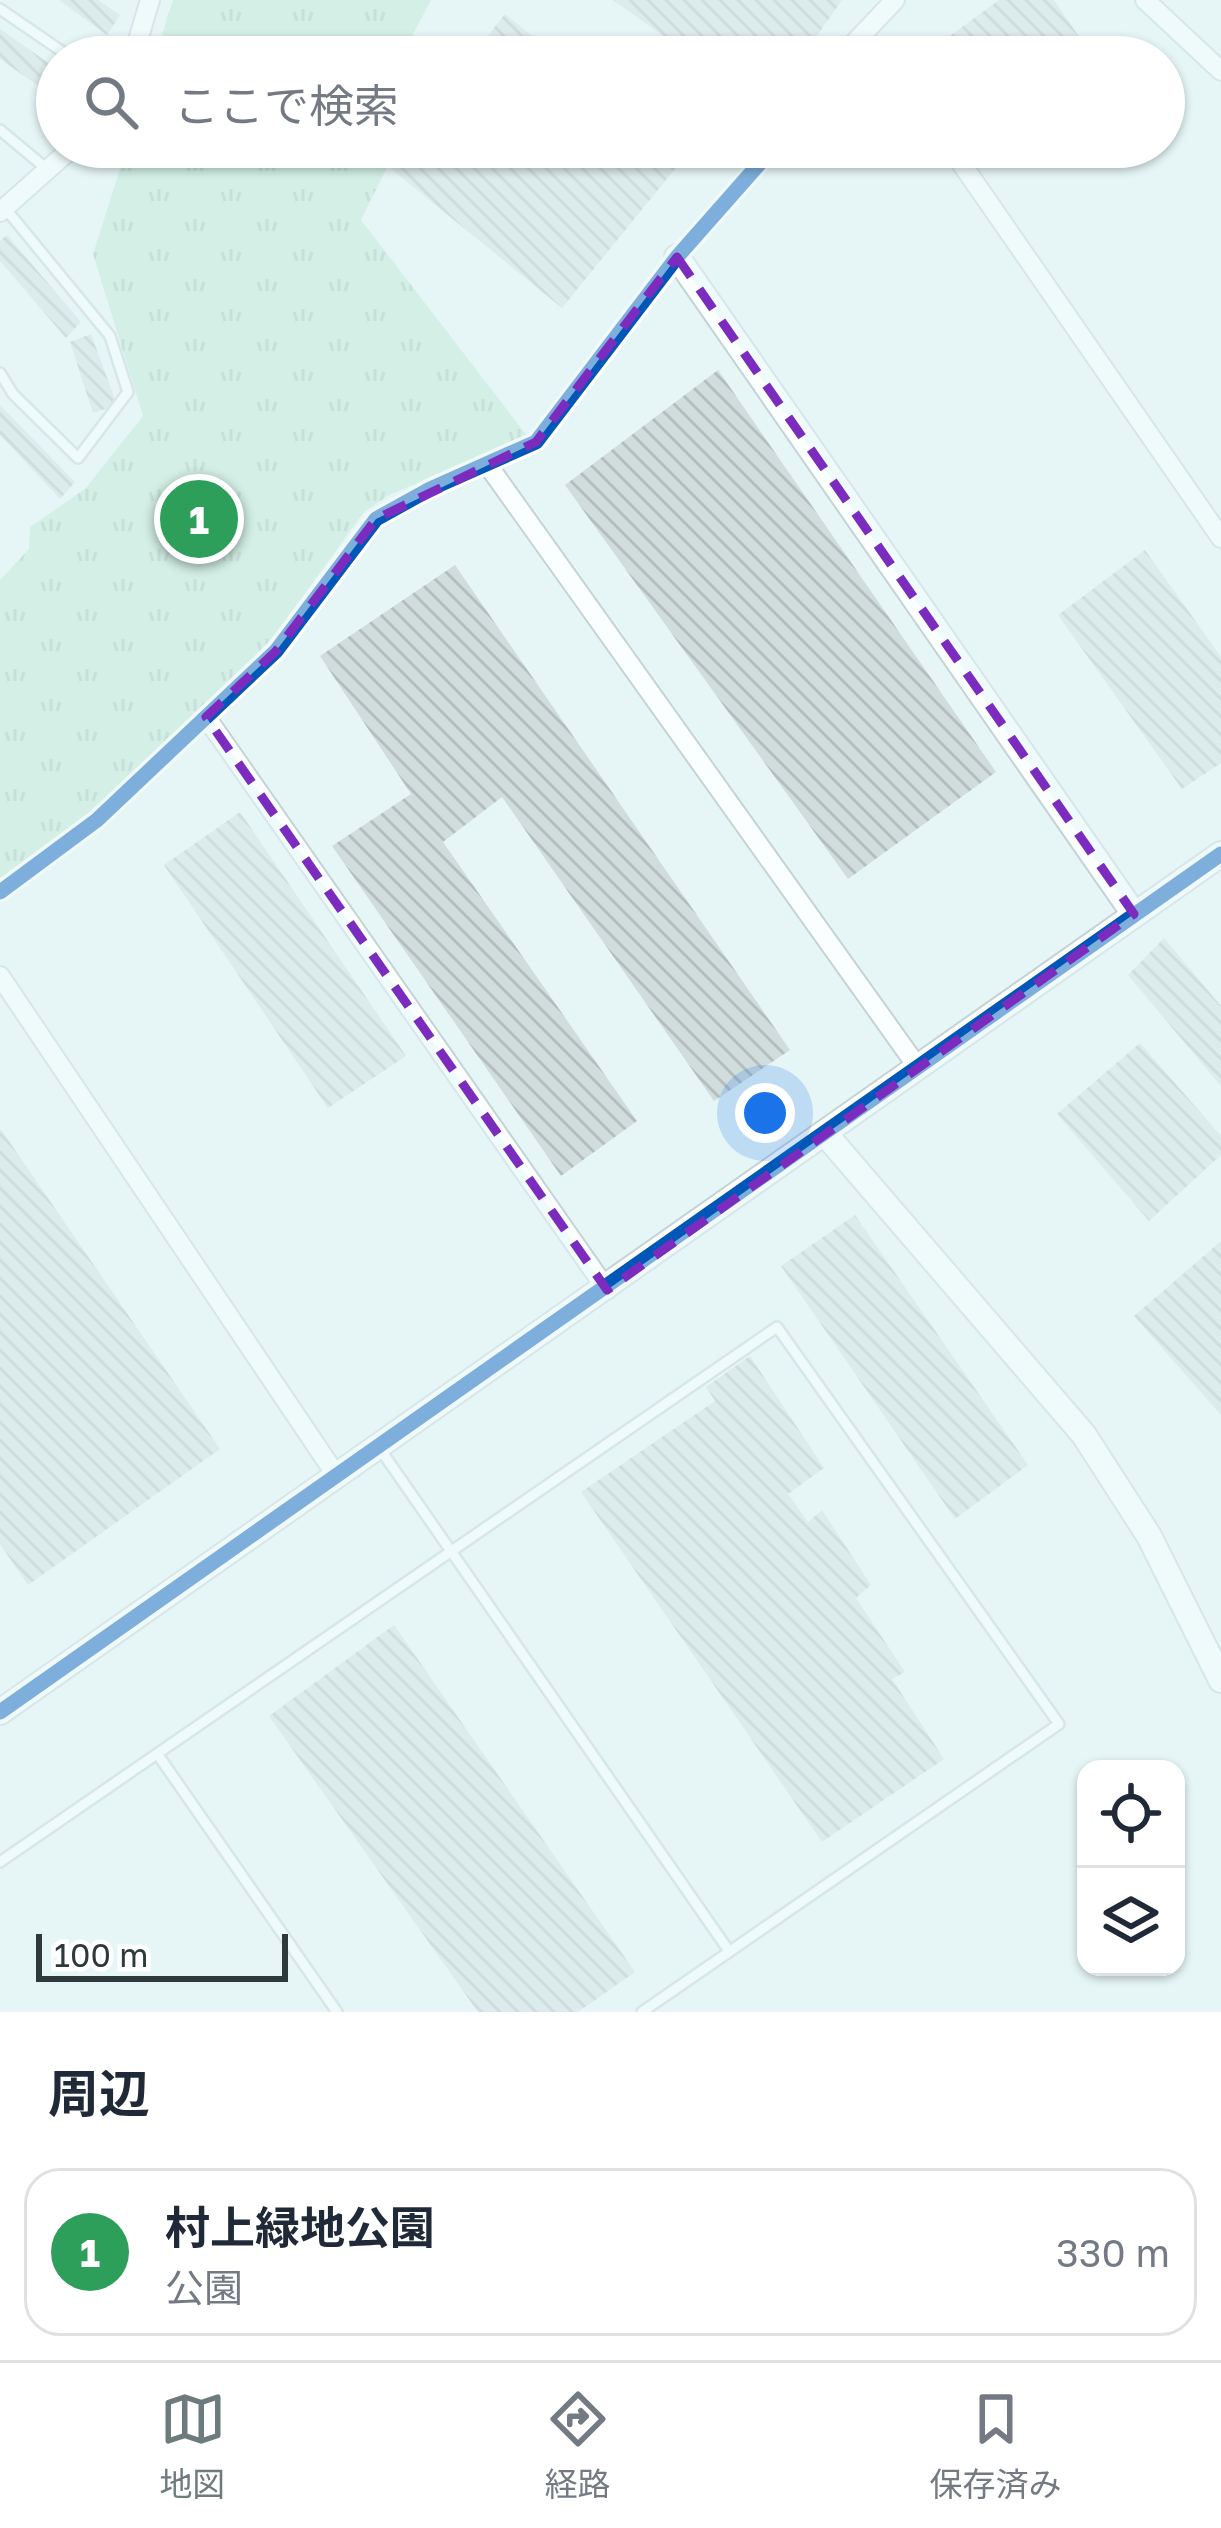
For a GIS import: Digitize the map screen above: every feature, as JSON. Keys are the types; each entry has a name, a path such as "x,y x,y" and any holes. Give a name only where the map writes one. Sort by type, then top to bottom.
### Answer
{"street":[{"path":"139,36 150,0"},
{"path":"861,36 895,0"},
{"path":"1145,0 1184,36"},
{"path":"1185,37 1221,71"},
{"path":"2,210 49,168"},
{"path":"0,892 97,820 276,651 376,519 536,442 677,257 755,168"},
{"path":"965,168 1221,538"},
{"path":"677,257 1134,914"},
{"path":"487,464 919,1069"},
{"path":"206,717 607,1290"},
{"path":"0,1712 827,1136 1221,854"},
{"path":"0,976 338,1478"},
{"path":"827,1136 1084,1435 1149,1537 1221,1680"}],"lane":[{"path":"0,8 40,36"},
{"path":"0,130 36,161"},
{"path":"0,374 13,394 77,458 128,392 110,335 2,210"},
{"path":"0,1862 777,1327 1059,1724 642,2012"},
{"path":"380,1449 728,1952"},
{"path":"158,1755 337,2012"}],"highlighted area":[{"path":"677,257 1134,914 607,1290 206,717 276,651 376,519 536,442"}],"green space":[{"path":"173,0 431,0 412,36 162,36"},
{"path":"120,168 387,168 361,220 528,437 389,495 364,512 273,637 130,782 0,880 0,580 29,549 30,527 85,489 143,416 93,254"}],"building":[{"path":"59,0 98,0 120,15 107,35"},
{"path":"613,0 842,0 817,36 664,36"},
{"path":"999,0 1054,0 1079,36 950,36"},
{"path":"505,14 532,36 488,36"},
{"path":"0,29 36,54 36,84 0,59"},
{"path":"390,168 676,168 562,308"},
{"path":"7,235 81,322 66,338 0,261 0,241"},
{"path":"91,334 117,405 93,413 70,342"},
{"path":"718,370 996,772 848,879 565,485"},
{"path":"0,405 75,482 60,499 0,435"},
{"path":"1145,550 1221,657 1221,763 1182,789 1058,615"},
{"path":"455,565 790,1050 714,1101 502,797 443,842 637,1121 561,1176 332,846 411,794 320,656"},
{"path":"240,812 406,1056 328,1108 164,865"},
{"path":"1164,938 1221,1006 1221,1086 1128,975"},
{"path":"1140,1043 1221,1136 1221,1155 1149,1221 1057,1114"},
{"path":"0,1128 220,1449 28,1585 0,1544"},
{"path":"855,1215 1028,1465 955,1519 781,1266"},
{"path":"1221,1241 1221,1415 1134,1316"},
{"path":"750,1356 824,1468 788,1494 808,1522 822,1510 871,1585 856,1598 905,1672 892,1679 944,1759 822,1842 581,1492 715,1401 706,1387"},
{"path":"394,1625 635,1972 578,2012 478,2012 269,1716"}],"cycle path":[{"path":"0,892 97,820 276,651 376,519 430,489 536,442 677,257 755,168"},
{"path":"0,1712 1221,854"}],"place":[{"name":"村上緑地公園","path":"199,519"}]}
